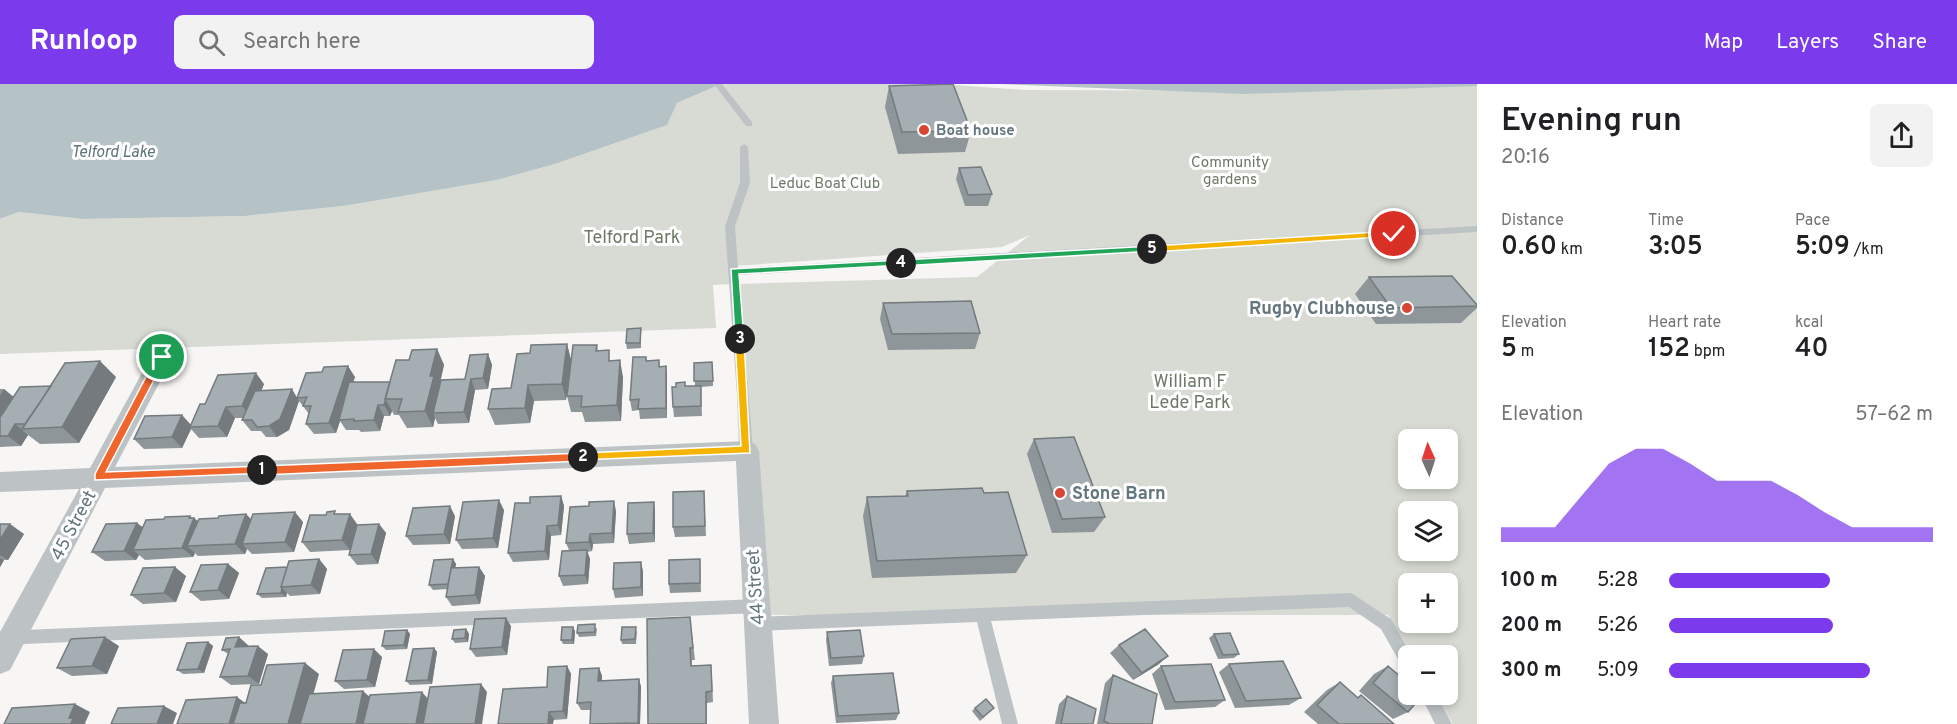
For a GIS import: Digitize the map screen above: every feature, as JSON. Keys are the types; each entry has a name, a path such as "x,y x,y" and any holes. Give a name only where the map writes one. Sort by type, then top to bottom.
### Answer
{"street":[{"name":"45 Street","path":"0,660 7,637 99,477 162,357"},
{"path":"0,482 747,450"},
{"name":"44 Street","path":"747,450 764,724"}],"lane":[{"path":"718,84 749,124"},
{"path":"744,147 745,183 730,226 747,450"},
{"path":"734,272 1477,229"},
{"path":"7,637 757,615 981,615 1351,600 1386,624 1398,645"},
{"path":"981,615 1010,724"},
{"path":"1433,705 1444,724"}],"green space":[{"name":"William F Lede Park","path":"721,84 940,84 1027,90 1332,91 1477,84 1477,724 1453,724 1442,705 1458,705 1458,645 1406,645 1399,633 1458,633 1458,573 1398,573 1398,632 1388,615 743,615 734,284 713,285 716,328 0,354 0,219 19,212 82,219 245,216 344,206 497,180 555,164 666,125 677,103","holes":["1030,235 977,277 735,284 735,266 1002,247"]}],"water":[{"name":"Telford Lake","path":"0,84 721,84 677,103 667,125 555,164 497,180 344,206 245,216 82,219 19,212 0,219"},
{"path":"999,84 1477,84 1477,86 1245,94"}],"building":[{"path":"953,84 971,131 902,132 889,86"},
{"path":"981,167 992,194 968,195 959,168"},
{"path":"1452,276 1477,306 1391,308 1369,277"},
{"path":"971,301 980,333 892,334 883,303"},
{"path":"641,328 640,343 626,343 627,329"},
{"path":"567,344 562,384 528,385 525,408 488,409 492,389 511,388 517,354 530,353 531,345"},
{"path":"573,345 597,345 596,351 609,350 609,361 620,360 617,405 581,407 582,396 567,396"},
{"path":"437,349 430,376 434,376 425,411 398,412 402,399 385,399 396,360 409,360 412,350"},
{"path":"488,354 483,378 471,379 464,412 433,413 441,380 465,379 470,355"},
{"path":"633,357 646,357 646,361 659,360 659,367 666,366 666,408 638,409 639,399 630,400"},
{"path":"100,361 62,427 22,429 65,363"},
{"path":"712,362 713,381 694,381 694,363"},
{"path":"348,366 329,423 306,424 311,406 303,406 307,397 297,398 306,373 322,372 324,367"},
{"path":"256,373 242,406 226,407 218,426 190,427 200,404 205,404 218,375"},
{"path":"349,382 390,382 384,405 378,405 374,420 339,420"},
{"path":"685,382 685,386 701,386 701,406 673,407 672,387 676,387 676,383"},
{"path":"51,386 25,424 15,424 8,436 0,436 0,416 20,387"},
{"path":"292,389 280,419 269,426 257,427 252,420 242,420 255,391"},
{"path":"182,415 172,437 134,439 145,416"},
{"path":"1074,437 1105,517 1062,519 1034,439"},
{"path":"982,488 984,493 1008,492 1027,555 877,561 867,497 908,496 907,491"},
{"path":"704,491 705,526 673,527 673,492"},
{"path":"561,496 558,525 547,526 545,551 508,553 515,503 530,503 530,497"},
{"path":"499,500 493,538 456,540 463,502"},
{"path":"614,501 612,533 590,534 589,542 566,543 570,507 589,506 589,502"},
{"path":"654,502 653,533 627,534 628,503"},
{"path":"450,506 444,534 406,536 413,508"},
{"path":"335,511 334,514 350,514 342,540 302,542 310,515 326,515 327,512"},
{"path":"295,512 285,542 242,544 253,514"},
{"path":"246,514 235,544 187,546 199,519"},
{"path":"190,516 189,518 194,518 182,548 133,550 146,520"},
{"path":"137,523 124,551 92,552 106,524"},
{"path":"0,524 10,524 0,540"},
{"path":"379,524 371,554 349,555 357,525"},
{"path":"587,550 585,575 559,576 562,551"},
{"path":"319,559 311,585 281,587 289,561"},
{"path":"453,559 448,584 429,585 434,560"},
{"path":"700,559 700,583 669,584 669,560"},
{"path":"641,562 641,587 613,589 614,563"},
{"path":"228,564 218,590 190,592 201,565"},
{"path":"175,567 164,593 131,595 143,568"},
{"path":"287,567 281,593 257,594 266,568"},
{"path":"479,567 475,595 446,597 451,568"},
{"path":"690,617 693,648 690,648 691,666 711,665 712,691 706,692 706,724 648,724 647,619"},
{"path":"506,618 502,647 470,649 475,619"},
{"path":"595,624 595,632 577,633 578,625"},
{"path":"562,627 573,627 572,640 561,640"},
{"path":"622,627 636,627 635,639 621,640"},
{"path":"466,629 465,638 452,639 454,630"},
{"path":"1145,629 1168,656 1142,673 1119,645"},
{"path":"407,630 404,645 382,646 385,631"},
{"path":"860,630 864,656 831,658 827,632"},
{"path":"1230,633 1239,654 1223,655 1214,634"},
{"path":"105,637 92,666 57,668 71,639"},
{"path":"239,637 235,647 258,646 248,676 220,677 230,649 222,650 226,638"},
{"path":"208,642 198,669 177,670 187,643"},
{"path":"434,648 428,680 406,681 413,649"},
{"path":"374,649 367,680 335,681 343,650"},
{"path":"1283,661 1301,698 1246,701 1229,664"},
{"path":"305,663 288,724 233,724 240,703 246,703 251,685 261,685 267,665"},
{"path":"1211,664 1225,700 1175,702 1161,666"},
{"path":"567,666 563,711 549,712 548,724 498,724 503,689 547,687 548,667"},
{"path":"1388,666 1398,674 1398,704 1373,683"},
{"path":"599,668 598,681 639,679 638,723 590,724 591,702 577,703 580,669"},
{"path":"893,673 899,713 838,716 833,676"},
{"path":"1113,675 1157,694 1152,724 1110,724 1104,721"},
{"path":"1340,682 1358,698 1361,695 1394,724 1339,724 1317,705"},
{"path":"481,684 475,724 423,724 430,687"},
{"path":"363,691 356,724 300,724 309,694"},
{"path":"422,692 416,724 363,724 370,695"},
{"path":"1067,696 1096,709 1093,724 1061,724"},
{"path":"237,697 229,724 177,724 186,700"},
{"path":"986,699 994,708 983,717 975,708"},
{"path":"75,704 69,718 73,718 71,724 4,724 12,708"},
{"path":"1400,705 1414,705 1408,712"},
{"path":"164,706 157,724 111,724 118,708"}],"place":[{"name":"Boat house","path":"924,130"},
{"name":"Rugby Clubhouse","path":"1407,308"},
{"name":"Stone Barn","path":"1060,493"}],"route":[{"path":"162,357 99,477 747,450 734,272 1394,234"}],"park label":[{"name":"Community gardens","path":"1230,170"},
{"name":"Leduc Boat Club","path":"825,183"},
{"name":"Telford Park","path":"632,237"}]}
